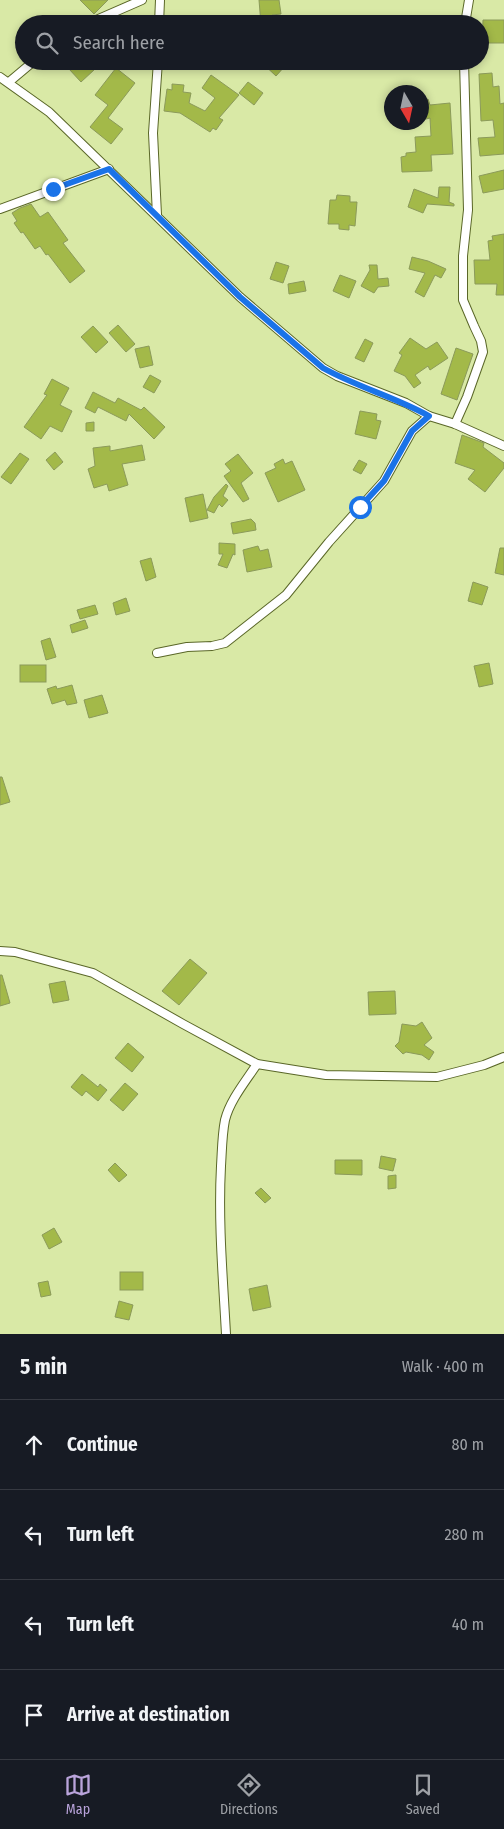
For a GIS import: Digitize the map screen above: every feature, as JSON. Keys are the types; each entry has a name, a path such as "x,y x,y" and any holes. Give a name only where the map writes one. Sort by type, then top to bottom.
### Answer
{"street":[{"path":"108,15 142,0"},
{"path":"159,15 160,0"},
{"path":"466,15 469,0"},
{"path":"9,82 23,70"},
{"path":"156,215 153,133 157,70"},
{"path":"454,424 467,397 483,352 481,341 463,300 468,210 464,70"},
{"path":"0,77 49,112 240,297 323,368 337,376 406,403 429,416 454,424 504,446"},
{"path":"0,209 109,169"},
{"path":"157,653 187,647 212,646 225,643 286,596 329,542 384,481 412,431 429,416"},
{"path":"0,951 15,952 93,972 257,1064 326,1075 436,1077 484,1065 504,1057"},
{"path":"226,1334 220,1184 223,1138 226,1119 239,1091 257,1064"}],"building":[{"path":"80,0 108,0 94,14"},
{"path":"259,0 279,0 281,14 260,15"},
{"path":"489,20 504,20 504,43 489,43"},
{"path":"70,70 94,70 81,82"},
{"path":"114,70 119,70 135,83 108,118 123,129 111,144 90,127 108,105 95,95"},
{"path":"270,70 281,70 276,76"},
{"path":"492,73 493,87 499,86 500,104 504,103 504,154 480,156 478,138 495,137 493,120 481,121 479,74"},
{"path":"211,75 239,95 219,118 223,120 216,130 213,128 210,132 180,113 164,111 167,89 172,90 172,84 184,85 183,92 191,93 189,103 205,111 215,98 202,88"},
{"path":"248,82 263,93 254,105 239,93"},
{"path":"429,102 430,105 450,103 453,154 431,155 432,171 402,172 401,157 406,156 406,153 416,152 415,137 431,136"},
{"path":"504,170 504,189 483,193 479,176"},
{"path":"439,187 450,187 449,202 454,204 454,206 427,204 423,213 408,207 414,189 438,198"},
{"path":"337,195 350,196 350,202 357,202 355,226 349,225 349,230 339,229 339,224 328,224 330,200 336,200"},
{"path":"31,204 40,217 48,212 68,240 63,243 85,271 70,283 48,254 46,255 40,246 35,249 14,223 17,221 12,213"},
{"path":"504,234 504,295 496,295 497,284 475,284 474,260 490,260 488,241 493,240 492,236"},
{"path":"412,257 428,261 446,269 441,278 435,275 424,297 415,292 425,273 409,269"},
{"path":"276,262 289,266 283,283 270,279"},
{"path":"369,265 377,265 378,279 388,278 389,286 378,287 374,293 361,286 370,270"},
{"path":"340,275 356,281 349,298 333,291"},
{"path":"304,281 306,291 289,294 288,284"},
{"path":"118,325 135,344 126,352 109,333"},
{"path":"93,326 108,342 96,353 81,337"},
{"path":"410,338 426,349 437,342 448,358 430,370 428,366 415,375 421,383 414,388 405,376 394,371 402,355 399,353"},
{"path":"365,339 373,343 364,362 355,358"},
{"path":"149,346 153,365 140,368 135,349"},
{"path":"456,348 473,354 457,400 441,394"},
{"path":"150,375 161,381 154,393 143,387"},
{"path":"52,379 69,388 60,405 72,411 62,432 50,426 41,439 24,427 47,395 44,394"},
{"path":"93,392 115,403 118,398 141,410 144,407 165,427 154,439 129,414 126,421 98,407 95,413 85,408"},
{"path":"360,411 377,414 376,420 381,421 376,439 355,434"},
{"path":"94,422 94,431 86,431 86,423"},
{"path":"462,435 484,443 483,447 504,463 504,468 485,492 468,479 475,470 455,463"},
{"path":"142,445 145,460 122,464 128,485 109,491 107,484 94,488 88,469 95,466 93,448 110,446 110,451"},
{"path":"55,452 63,462 54,470 46,460"},
{"path":"20,453 29,459 11,484 1,477"},
{"path":"238,454 253,473 241,483 249,499 243,502 224,476 231,471 225,464"},
{"path":"283,459 285,464 292,461 305,490 278,502 265,473 276,468 274,464"},
{"path":"359,460 367,464 361,474 353,470"},
{"path":"226,484 228,486 223,496 228,500 222,507 219,504 214,513 207,510 214,497"},
{"path":"203,494 208,518 190,522 185,498"},
{"path":"251,519 255,523 256,530 233,534 231,523"},
{"path":"219,543 235,544 235,555 233,554 227,568 218,565 223,554 219,554"},
{"path":"258,546 260,551 268,549 272,567 247,572 243,550"},
{"path":"500,548 504,548 504,575 495,573"},
{"path":"151,558 156,577 146,581 140,561"},
{"path":"473,582 488,587 482,605 468,601"},
{"path":"126,598 130,611 116,615 113,603"},
{"path":"95,605 98,614 80,619 77,610"},
{"path":"85,620 88,628 72,633 70,625"},
{"path":"50,638 56,657 46,660 41,641"},
{"path":"489,663 493,684 479,687 474,666"},
{"path":"20,665 46,665 46,682 20,682"},
{"path":"72,685 77,703 67,705 65,700 52,704 47,689 56,686 57,689"},
{"path":"102,695 108,713 89,718 84,700"},
{"path":"0,777 2,777 10,802 0,805"},
{"path":"190,959 207,973 179,1005 162,991"},
{"path":"0,975 2,975 10,1003 0,1006"},
{"path":"65,981 69,1000 53,1003 49,984"},
{"path":"395,991 396,1014 369,1015 368,992"},
{"path":"422,1022 432,1038 424,1045 434,1052 429,1060 422,1055 406,1052 403,1054 395,1046 399,1042 402,1024 416,1026"},
{"path":"128,1043 144,1057 132,1072 115,1058"},
{"path":"82,1074 98,1087 100,1084 107,1090 98,1101 86,1091 82,1096 71,1087"},
{"path":"125,1083 138,1094 123,1111 110,1100"},
{"path":"381,1156 396,1159 393,1171 379,1168"},
{"path":"335,1160 362,1160 362,1175 335,1174"},
{"path":"115,1163 127,1175 119,1182 108,1170"},
{"path":"396,1175 396,1188 388,1189 388,1176"},
{"path":"261,1188 271,1198 265,1203 255,1193"},
{"path":"54,1228 62,1242 49,1249 42,1235"},
{"path":"120,1272 143,1272 143,1290 120,1290"},
{"path":"48,1281 51,1295 41,1297 38,1283"},
{"path":"267,1285 271,1307 253,1311 249,1289"},
{"path":"119,1301 133,1305 129,1320 115,1317"}],"route":[{"path":"53,189 109,169 240,297 304,354 337,376 406,403 429,416 412,431 384,481 360,507"}]}
